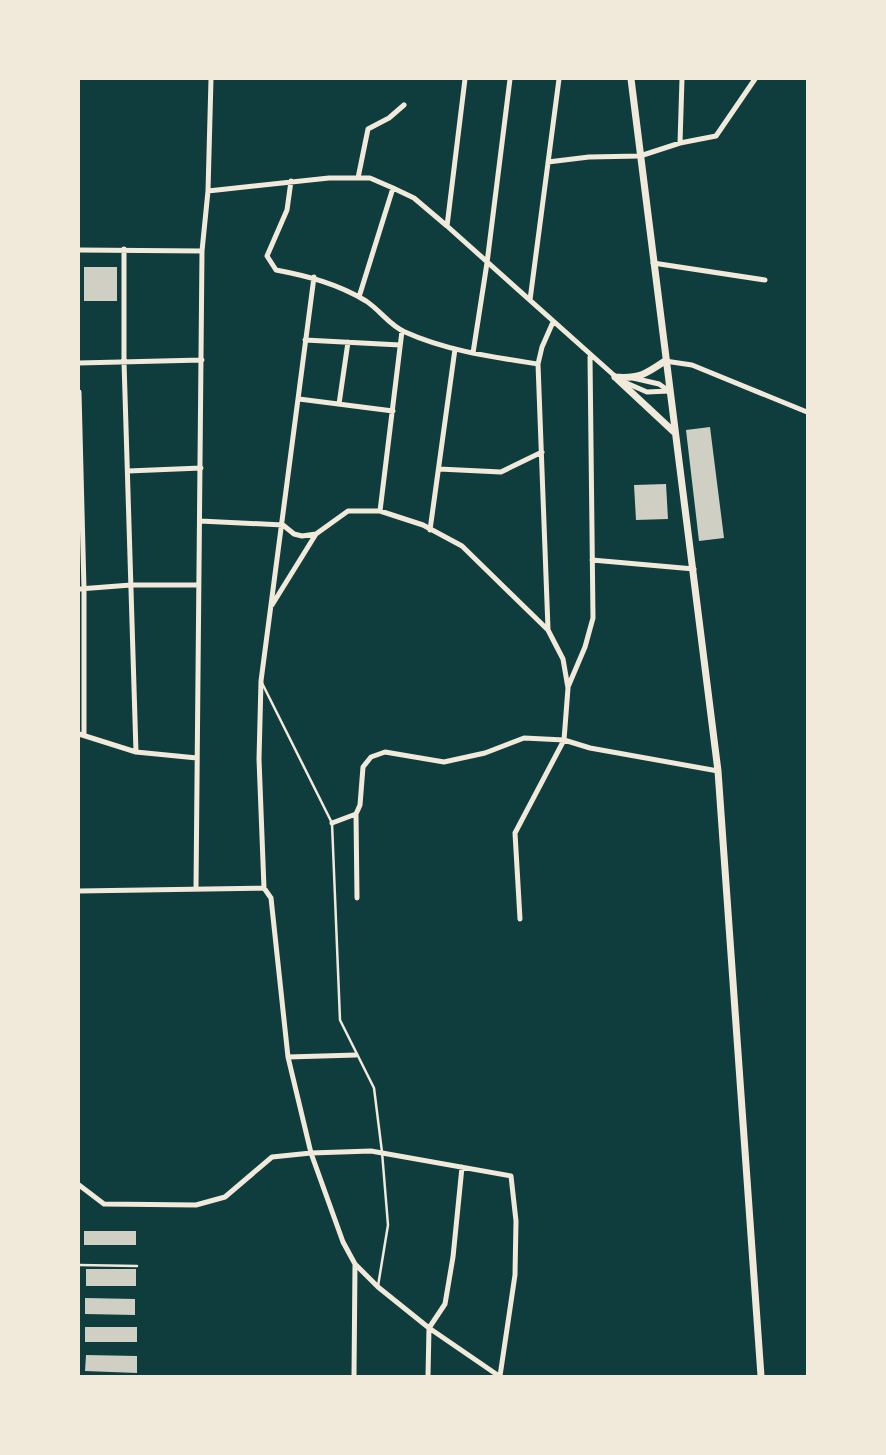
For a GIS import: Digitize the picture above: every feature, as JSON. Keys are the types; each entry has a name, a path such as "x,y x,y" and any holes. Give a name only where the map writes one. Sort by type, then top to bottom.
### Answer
{"street":[{"path":"196,888 202,251 208,191 211,79"},
{"path":"447,226 465,79"},
{"path":"474,353 488,263 510,79"},
{"path":"530,300 559,79"},
{"path":"631,79 718,771 761,1376"},
{"path":"680,142 682,79"},
{"path":"548,162 589,157 640,156 680,142 716,136 755,79"},
{"path":"358,178 368,129 389,118 404,105"},
{"path":"208,191 291,181 370,178 414,198 530,300 674,432"},
{"path":"291,181 287,210 267,256 276,270 314,278 359,297 402,331 455,349 538,364"},
{"path":"359,297 393,188"},
{"path":"124,249 124,362 136,752"},
{"path":"79,250 202,251"},
{"path":"653,263 765,280"},
{"path":"79,1185 104,1204 196,1205 225,1198 272,1157 311,1153 382,1152 511,1176 516,1221 515,1275 499,1376 429,1328 378,1287 355,1264 343,1242 311,1153 288,1057 271,898 264,888 259,759 261,681 314,278"},
{"path":"548,630 538,364 542,347 553,322"},
{"path":"380,511 402,331"},
{"path":"305,340 400,345"},
{"path":"339,404 348,342"},
{"path":"430,530 455,349"},
{"path":"568,688 585,647 593,618 590,357"},
{"path":"79,363 202,360"},
{"path":"631,378 644,376 665,361 692,365 807,412"},
{"path":"615,377 633,388 647,392 669,391"},
{"path":"615,377 631,378 659,384 669,391"},
{"path":"79,392 81,734 136,752 197,758"},
{"path":"299,399 393,411"},
{"path":"439,469 502,472 542,452"},
{"path":"128,471 201,468"},
{"path":"272,604 316,534 348,511 380,511 430,530 462,546 548,630 563,659 568,688 564,740 515,832 520,919"},
{"path":"200,521 283,525 294,534 302,536 316,534"},
{"path":"592,560 694,569"},
{"path":"81,589 132,585 198,585"},
{"path":"357,898 356,814 360,805 362,767 377,754 385,752 444,762 485,753 524,738 564,740 590,748 718,771"},
{"path":"332,823 356,814"},
{"path":"79,891 264,888"},
{"path":"288,1057 356,1055"},
{"path":"428,1376 429,1328 445,1304 453,1258 462,1167"},
{"path":"354,1376 355,1264"}],"lane":[{"path":"261,681 332,823 340,1020 374,1088 382,1152 388,1225 378,1287"},
{"path":"79,1265 137,1266"}],"building":[{"path":"84,267 117,267 117,301 84,301"},
{"path":"710,427 724,538 699,541 686,430"},
{"path":"666,484 668,519 636,520 634,485"},
{"path":"84,1231 136,1231 136,1245 84,1245"},
{"path":"86,1269 136,1269 136,1286 86,1286"},
{"path":"85,1298 135,1299 135,1315 85,1314"},
{"path":"85,1327 137,1327 137,1342 85,1342"},
{"path":"86,1355 137,1356 137,1373 85,1371"}]}
